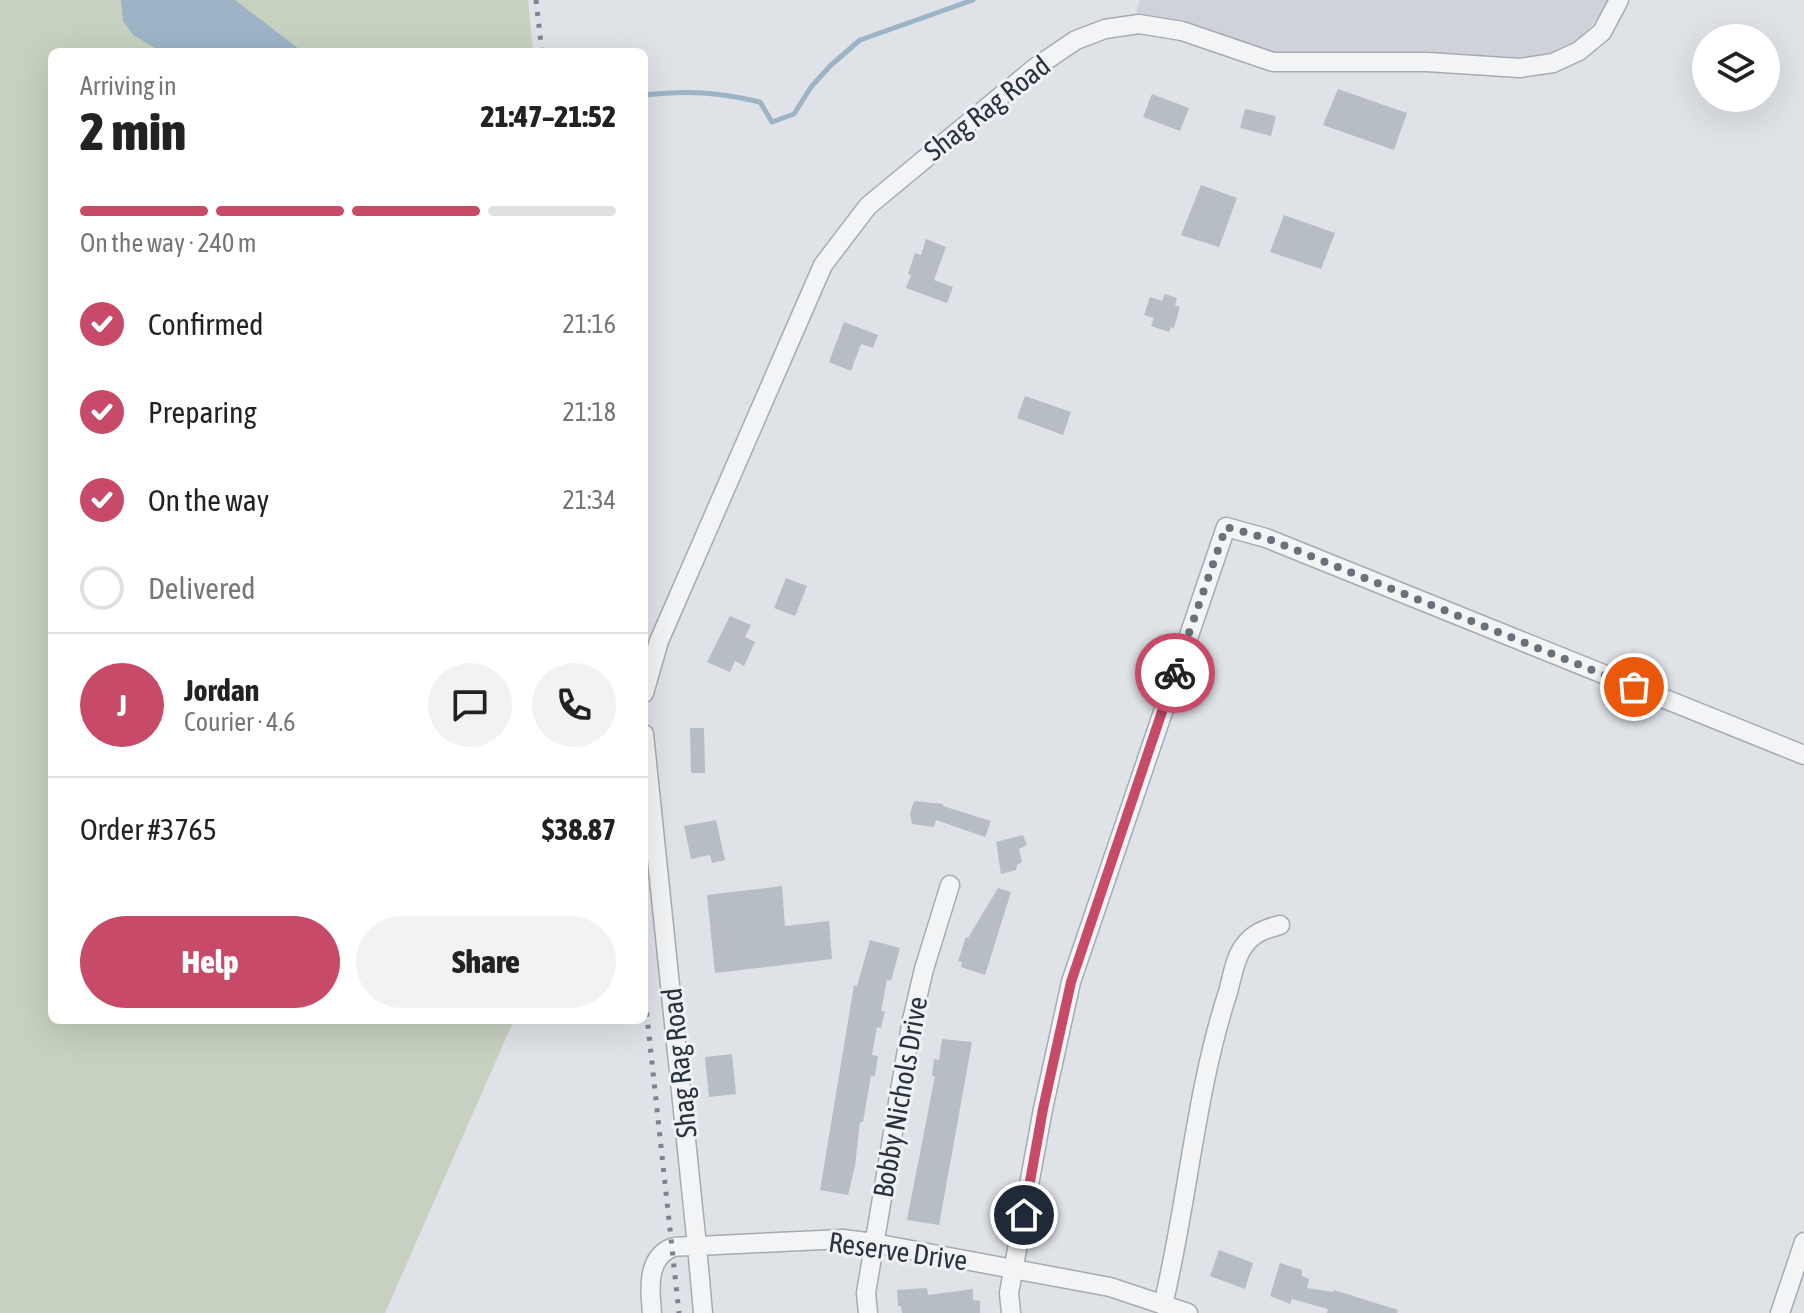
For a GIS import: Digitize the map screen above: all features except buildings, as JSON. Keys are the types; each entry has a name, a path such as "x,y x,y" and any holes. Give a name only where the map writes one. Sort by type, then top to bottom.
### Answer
{"street":[{"name":"Shag Rag Road","path":"648,679 659,641 823,265 868,206 1036,67 1076,40 1105,29 1139,24 1182,31 1273,62 1427,62 1520,68 1553,63 1579,51 1602,32 1619,0"},
{"path":"1011,1313 1009,1293 1043,1109 1071,982 1226,527 1266,538 1804,755"},
{"name":"Shag Rag Road","path":"648,773 703,1313"},
{"name":"Bobby Nichols Drive","path":"868,1313 866,1293 912,1020 950,885"},
{"path":"1163,1305 1209,1064 1224,1006 1243,947 1261,930 1280,925"},
{"name":"Reserve Drive","path":"697,1246 843,1239 874,1243 1110,1287 1188,1313"},
{"path":"1780,1313 1804,1242"},
{"path":"652,1313 650,1275 657,1260 672,1247 697,1246"}],"shaded area":[{"path":"1139,0 1609,0 1605,10 1578,41 1548,55 1529,58 1420,52 1271,54 1171,20 1136,15"}],"green space":[{"path":"0,0 528,0 533,48 48,48 48,1024 512,1024 385,1313 0,1313"}],"water":[{"path":"121,0 235,0 298,48 155,48 133,35 123,21"}],"waterway":[{"path":"648,95 703,93 760,102 772,122 794,114 811,87 860,40 973,0"}],"railway":[{"path":"536,0 542,48"},
{"path":"648,1024 679,1313"}],"way so far":[{"path":"1175,673 1226,527 1266,538 1634,687"}],"route":[{"path":"1024,1215 1071,982 1175,673"}]}
